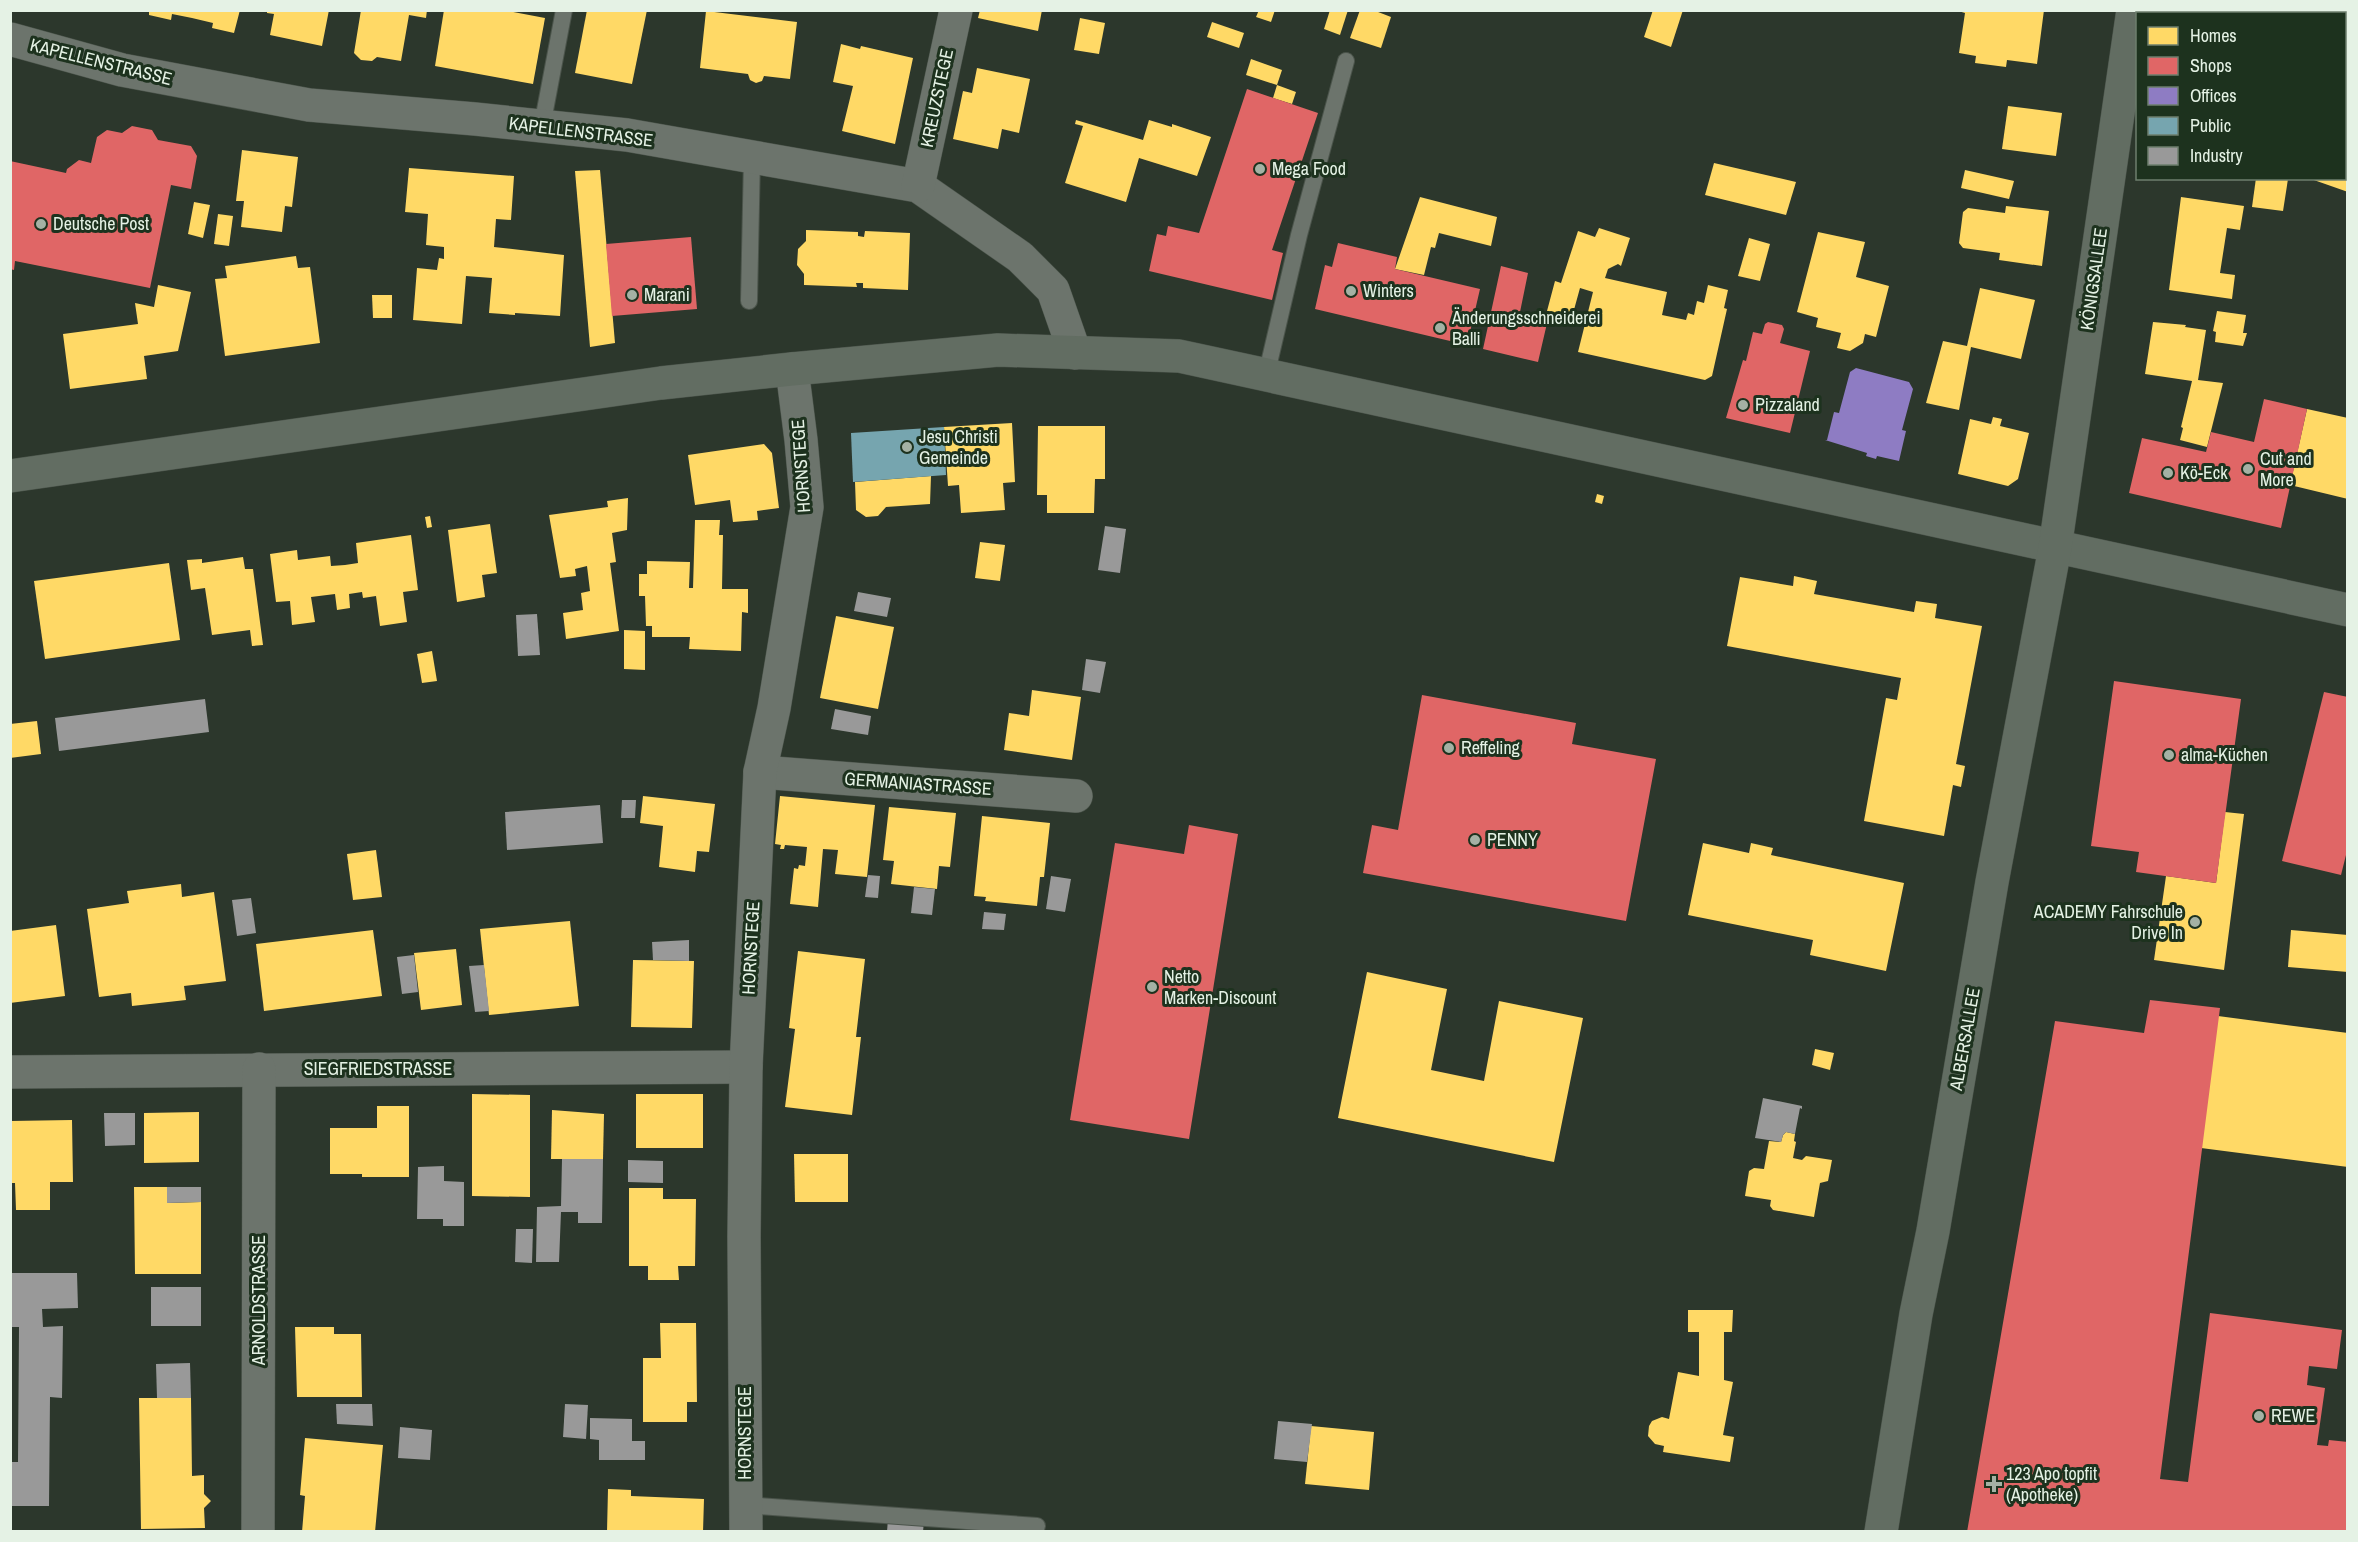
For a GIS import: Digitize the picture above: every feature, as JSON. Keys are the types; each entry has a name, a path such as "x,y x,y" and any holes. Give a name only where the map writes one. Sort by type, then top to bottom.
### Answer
{"main road":[{"name":"KÖNIGSALLEE","path":"2055,548 2133,10"},
{"path":"10,476 661,383 792,369 998,350 1179,356 2348,610"},
{"name":"ALBERSALLEE","path":"1881,1532 1916,1314 1933,1231 1992,882 2055,548"}],"street":[{"name":"KREUZSTEGE","path":"918,186 956,10"},
{"name":"KAPELLENSTRASSE","path":"10,39 122,70 309,105 627,135 918,186 1020,257 1053,290 1075,353"},
{"name":"HORNSTEGE","path":"746,1518 744,1236 746,1067 760,772 774,708 807,507 792,369"},
{"name":"GERMANIASTRASSE","path":"760,772 1076,796"},
{"name":"SIEGFRIEDSTRASSE","path":"10,1072 746,1067"},
{"name":"ARNOLDSTRASSE","path":"258,1532 259,1069"}],"lane":[{"path":"542,126 564,10"},
{"path":"1266,376 1299,235 1346,62"},
{"path":"749,301 753,157"},
{"path":"746,1518 1037,1526"}],"building: Homes":[{"path":"149,10 240,10 234,33 212,28 213,23 192,18 172,14 171,20 149,15"},
{"path":"267,10 329,10 322,46 270,35 274,14 267,13"},
{"path":"361,10 427,10 426,18 409,15 401,61 377,57 372,61 361,60 354,53"},
{"path":"444,10 503,10 545,18 533,84 435,66"},
{"path":"587,10 647,10 632,84 575,73"},
{"path":"980,10 1042,10 1038,31 978,18"},
{"path":"1259,10 1275,10 1271,22 1256,17"},
{"path":"1330,10 1348,10 1340,35 1324,29"},
{"path":"1360,10 1373,10 1391,17 1381,48 1350,38"},
{"path":"1653,10 1683,10 1671,47 1644,37"},
{"path":"1955,10 2044,10 2037,64 2007,60 2006,67 1975,63 1976,56 1959,53 1965,13"},
{"path":"2348,10 2348,77 2346,76 2346,13"},
{"path":"706,11 797,22 790,79 764,76 762,81 756,83 750,80 748,74 700,68"},
{"path":"1080,18 1105,23 1099,54 1074,50"},
{"path":"1212,22 1244,33 1239,48 1207,37"},
{"path":"841,44 860,49 861,46 913,58 895,144 842,131 853,86 833,82"},
{"path":"1251,59 1282,70 1277,85 1246,75"},
{"path":"977,68 1030,79 1019,133 1002,129 998,149 953,139 963,91 972,93"},
{"path":"1277,85 1296,92 1292,104 1273,98"},
{"path":"2008,106 2062,113 2056,156 2002,149"},
{"path":"2346,116 2348,116 2348,192 2314,180 2346,180"},
{"path":"1076,120 1143,140 1149,120 1172,127 1172,124 1211,137 1197,176 1139,158 1126,202 1065,183 1083,126 1075,124"},
{"path":"242,150 298,157 292,207 285,206 282,232 241,227 244,201 236,201"},
{"path":"1714,163 1796,182 1786,215 1705,195"},
{"path":"409,168 514,176 511,220 496,219 494,247 564,255 560,316 489,313 492,278 466,276 462,324 413,320 417,268 437,270 439,258 444,259 444,247 426,245 428,214 405,212"},
{"path":"600,170 615,343 590,347 575,171"},
{"path":"1965,170 2014,181 2009,199 1961,188"},
{"path":"2256,180 2288,180 2283,211 2252,207"},
{"path":"1420,197 1497,217 1491,246 1439,233 1435,248 1431,247 1424,275 1395,269"},
{"path":"2181,197 2244,206 2240,230 2227,228 2220,273 2235,275 2232,299 2169,290"},
{"path":"194,202 210,205 203,238 188,234"},
{"path":"2006,206 2049,211 2042,266 1999,260 2000,253 1963,248 1959,243 1963,212 1968,208 2005,213"},
{"path":"218,214 233,216 229,246 214,244"},
{"path":"1599,228 1630,238 1621,266 1618,264 1608,269 1605,278 1667,292 1662,315 1686,320 1688,313 1694,315 1697,301 1704,303 1708,285 1728,290 1724,308 1727,309 1712,376 1705,380 1578,352 1593,292 1580,288 1572,317 1547,311 1555,281 1561,283 1578,231 1595,237"},
{"path":"806,230 858,232 858,236 864,237 865,231 910,233 908,290 863,288 863,283 856,283 857,287 804,285 804,274 797,265 798,249 806,241"},
{"path":"1818,232 1865,242 1856,277 1889,286 1876,337 1865,334 1863,343 1850,351 1837,348 1841,333 1816,327 1818,318 1797,312"},
{"path":"1749,238 1770,244 1760,281 1738,276"},
{"path":"296,256 298,268 310,267 320,343 225,356 215,279 227,278 225,266"},
{"path":"158,285 191,292 178,351 144,356 147,379 70,389 63,334 138,324 135,303 154,307"},
{"path":"1980,288 2035,300 2021,359 1971,347 1959,410 1926,403 1943,341 1967,346"},
{"path":"372,295 392,295 392,318 373,318"},
{"path":"2217,311 2246,315 2243,333 2247,333 2243,346 2215,342 2216,332 2213,331"},
{"path":"2153,322 2186,325 2185,327 2206,330 2198,380 2223,383 2207,447 2180,440 2192,381 2145,374"},
{"path":"2307,409 2348,418 2348,499 2290,485"},
{"path":"1993,417 2002,419 2000,426 2029,433 2018,479 2008,486 1958,474 1970,419 1991,424"},
{"path":"1012,423 1015,482 1003,483 1005,510 961,513 959,485 948,486 944,427"},
{"path":"1038,426 1105,426 1105,479 1095,479 1094,513 1047,513 1047,495 1037,495"},
{"path":"764,444 772,453 779,508 757,511 758,520 733,522 730,500 695,505 688,455"},
{"path":"931,476 930,504 886,507 878,516 866,517 856,510 855,482"},
{"path":"1597,494 1604,496 1602,504 1595,502"},
{"path":"628,498 627,530 612,533 616,562 610,563 619,631 566,639 563,613 583,610 581,593 590,591 587,566 575,569 576,576 560,578 549,515 608,507 607,501"},
{"path":"430,516 432,527 427,528 425,517"},
{"path":"695,520 720,520 719,535 723,535 722,589 748,589 748,613 742,612 741,651 689,649 690,637 652,637 652,626 646,626 645,596 639,596 639,574 647,574 647,561 690,562 689,588 693,588"},
{"path":"490,524 497,573 482,575 485,597 457,602 448,530"},
{"path":"411,535 418,590 403,592 407,622 380,626 376,596 363,598 362,592 349,594 350,608 337,610 335,594 311,597 315,622 292,625 290,601 276,602 270,554 297,550 298,560 330,556 331,566 345,565 358,563 356,543"},
{"path":"980,542 1005,545 1000,581 975,578"},
{"path":"243,557 245,569 253,569 263,645 252,646 250,630 212,635 205,588 191,590 187,560 202,559 202,563"},
{"path":"169,563 180,640 45,659 34,581"},
{"path":"1794,576 1817,581 1814,594 1914,612 1916,601 1937,604 1935,618 1982,626 1956,764 1965,766 1961,787 1953,785 1944,836 1864,821 1886,698 1897,700 1901,678 1727,646 1740,577 1793,586"},
{"path":"836,616 894,627 878,709 820,698"},
{"path":"624,630 645,631 645,670 624,669"},
{"path":"432,651 437,681 422,683 417,654"},
{"path":"1032,690 1081,697 1072,760 1004,750 1009,713 1029,716"},
{"path":"37,721 41,754 10,758 10,724"},
{"path":"643,796 715,804 709,852 697,851 695,872 659,867 663,826 640,823"},
{"path":"780,796 875,805 867,877 835,874 838,850 823,849 818,907 790,904 794,868 798,869 799,865 805,866 807,847 785,845 784,849 780,849 781,845 775,844"},
{"path":"889,807 956,813 950,867 939,866 937,889 891,884 894,861 883,860"},
{"name":"ACADEMY Fahrschule Drive In","path":"2225,812 2244,814 2224,970 2154,960 2166,876 2216,883"},
{"path":"982,816 1050,823 1044,877 1040,877 1037,906 985,901 986,897 974,896"},
{"path":"1703,843 1749,853 1751,843 1773,848 1771,855 1904,883 1886,971 1810,955 1813,940 1688,915"},
{"path":"376,850 382,897 353,900 347,854"},
{"path":"181,884 182,897 214,892 226,981 184,986 186,1000 132,1006 131,993 99,997 87,909 129,903 127,891"},
{"path":"570,921 579,1006 489,1015 480,929"},
{"path":"56,925 65,996 10,1003 10,931"},
{"path":"373,930 382,996 264,1011 256,944"},
{"path":"2291,930 2348,935 2348,972 2288,967"},
{"path":"456,949 462,1005 421,1010 414,953"},
{"path":"798,951 865,959 856,1037 861,1037 852,1115 785,1107 795,1029 789,1028"},
{"path":"633,960 694,961 692,1028 631,1027"},
{"path":"1367,972 1447,989 1431,1070 1484,1081 1499,1001 1583,1018 1554,1162 1338,1118"},
{"path":"2218,1016 2348,1033 2348,1167 2201,1148"},
{"path":"1815,1049 1834,1053 1830,1070 1812,1065"},
{"path":"472,1094 530,1095 530,1197 472,1196"},
{"path":"636,1094 703,1094 703,1148 636,1148"},
{"path":"377,1106 409,1106 409,1177 330,1174 330,1128 377,1128"},
{"path":"552,1110 604,1114 603,1159 551,1159"},
{"path":"199,1112 199,1162 144,1163 144,1113"},
{"path":"72,1120 73,1182 50,1182 50,1210 16,1210 15,1183 10,1183 10,1121"},
{"path":"1786,1132 1795,1134 1793,1158 1802,1160 1806,1156 1832,1160 1828,1181 1820,1183 1814,1217 1773,1210 1770,1206 1771,1200 1745,1196 1749,1171 1754,1168 1764,1169 1769,1141 1781,1142"},
{"path":"794,1154 848,1154 848,1202 795,1202"},
{"path":"134,1187 167,1187 167,1203 201,1202 201,1274 135,1274"},
{"path":"629,1188 663,1188 663,1199 696,1199 695,1266 678,1266 679,1280 648,1280 648,1266 629,1266"},
{"path":"1688,1310 1733,1310 1732,1332 1724,1332 1724,1380 1733,1382 1723,1435 1734,1437 1730,1462 1663,1452 1664,1446 1655,1444 1648,1436 1652,1421 1662,1417 1669,1419 1678,1372 1699,1376 1699,1332 1688,1332"},
{"path":"660,1323 696,1323 697,1402 687,1402 687,1422 643,1422 643,1358 661,1358"},
{"path":"295,1327 334,1327 334,1334 361,1334 362,1397 297,1397"},
{"path":"139,1398 191,1398 192,1476 204,1475 204,1494 211,1501 204,1508 205,1528 141,1529"},
{"path":"1311,1426 1374,1432 1369,1490 1305,1484"},
{"path":"305,1438 383,1445 375,1532 302,1532 305,1496 300,1495"},
{"path":"608,1489 631,1490 631,1496 704,1499 703,1532 607,1532"}],"building: Shops":[{"name":"Mega Food","path":"1247,89 1318,113 1272,250 1283,253 1272,300 1149,271 1157,234 1166,236 1168,226 1199,233"},
{"path":"132,126 152,130 158,140 191,146 197,156 191,189 171,185 150,288 15,261 14,270 10,269 10,161 66,173 67,169 79,160 91,163 97,137 107,130 122,133"},
{"path":"691,237 697,309 612,316 606,244"},
{"path":"1338,243 1397,257 1395,269 1480,289 1467,345 1315,309 1325,265 1332,267"},
{"path":"1501,266 1528,273 1520,312 1548,319 1538,362 1483,349"},
{"path":"1768,322 1782,325 1784,329 1780,343 1810,351 1790,433 1726,418 1743,360 1746,361 1753,332 1762,334"},
{"name":"Cut and More","path":"2264,399 2307,409 2281,528 2129,493 2142,438 2206,452 2211,432 2254,442"},
{"name":"alma-Küchen","path":"2114,681 2241,699 2216,883 2136,872 2139,852 2091,846"},
{"path":"2324,692 2348,697 2348,847 2341,875 2282,861"},
{"path":"1422,695 1576,723 1572,744 1656,759 1626,921 1363,873 1372,825 1398,830"},
{"name":"Netto Marken-Discount","path":"1189,825 1238,834 1189,1139 1070,1120 1115,843 1184,854"},
{"path":"2150,1000 2220,1008 2160,1479 2188,1482 2210,1313 2342,1330 2337,1369 2309,1366 2307,1385 2325,1388 2317,1445 2328,1446 2329,1440 2348,1442 2348,1532 1967,1532 2055,1021 2144,1033"}],"building: Offices":[{"path":"1856,368 1909,382 1913,389 1902,430 1906,431 1899,461 1877,456 1876,459 1866,456 1867,453 1825,440 1827,440 1834,412 1839,413 1850,372"}],"building: Public":[{"path":"944,427 946,475 853,482 851,433"}],"building: Industry":[{"path":"1105,526 1126,529 1120,573 1098,570"},
{"path":"858,592 891,598 887,617 854,611"},
{"path":"537,614 540,655 518,656 516,615"},
{"path":"1086,659 1106,662 1100,693 1082,690"},
{"path":"205,699 209,732 59,751 55,718"},
{"path":"835,709 871,716 868,735 831,729"},
{"path":"622,800 636,800 635,818 621,818"},
{"path":"600,805 603,843 507,850 505,812"},
{"path":"868,875 880,876 878,898 865,897"},
{"path":"1051,876 1071,879 1065,912 1046,909"},
{"path":"914,887 935,889 932,915 911,913"},
{"path":"251,898 256,933 237,936 232,900"},
{"path":"984,912 1006,914 1004,930 982,929"},
{"path":"689,940 689,961 653,960 652,942"},
{"path":"414,955 418,992 402,994 397,957"},
{"path":"484,965 489,1011 475,1012 469,966"},
{"path":"1763,1098 1802,1106 1795,1134 1786,1132 1781,1142 1755,1138"},
{"path":"104,1113 135,1113 135,1145 105,1146"},
{"path":"562,1159 603,1159 602,1223 578,1223 578,1212 561,1212 559,1262 536,1262 537,1207 561,1206"},
{"path":"628,1160 663,1161 663,1183 628,1182"},
{"path":"444,1166 444,1181 464,1182 464,1226 443,1226 443,1219 417,1219 418,1167"},
{"path":"167,1187 201,1187 201,1202 167,1203"},
{"path":"516,1229 533,1229 532,1263 515,1262"},
{"path":"10,1273 77,1273 78,1308 42,1309 43,1327 63,1326 62,1398 50,1397 49,1506 10,1506 10,1462 18,1462 19,1327 10,1327"},
{"path":"151,1287 201,1287 201,1326 151,1326"},
{"path":"190,1363 191,1398 157,1398 156,1364"},
{"path":"336,1404 372,1404 373,1426 337,1424"},
{"path":"565,1404 588,1405 586,1439 563,1437"},
{"path":"590,1418 632,1419 632,1441 645,1441 645,1460 599,1460 599,1440 590,1439"},
{"path":"1278,1421 1312,1424 1307,1462 1274,1459"},
{"path":"400,1427 432,1430 430,1460 398,1458"},
{"path":"888,1518 924,1521 923,1532 887,1532"}],"place":[{"name":"Mega Food","path":"1260,169"},
{"name":"Deutsche Post","path":"41,224"},
{"name":"Winters","path":"1351,291"},
{"name":"Marani","path":"632,295"},
{"name":"Änderungsschneiderei Balli","path":"1440,328"},
{"name":"Pizzaland","path":"1743,405"},
{"name":"Jesu Christi Gemeinde","path":"907,447"},
{"name":"Cut and More","path":"2248,469"},
{"name":"Kö-Eck","path":"2168,473"},
{"name":"Reffeling","path":"1449,748"},
{"name":"alma-Küchen","path":"2169,755"},
{"name":"PENNY","path":"1475,840"},
{"name":"ACADEMY Fahrschule Drive In","path":"2195,922"},
{"name":"Netto Marken-Discount","path":"1152,987"},
{"name":"REWE","path":"2259,1416"},
{"name":"123 Apo topfit (Apotheke)","path":"1994,1484"}]}
